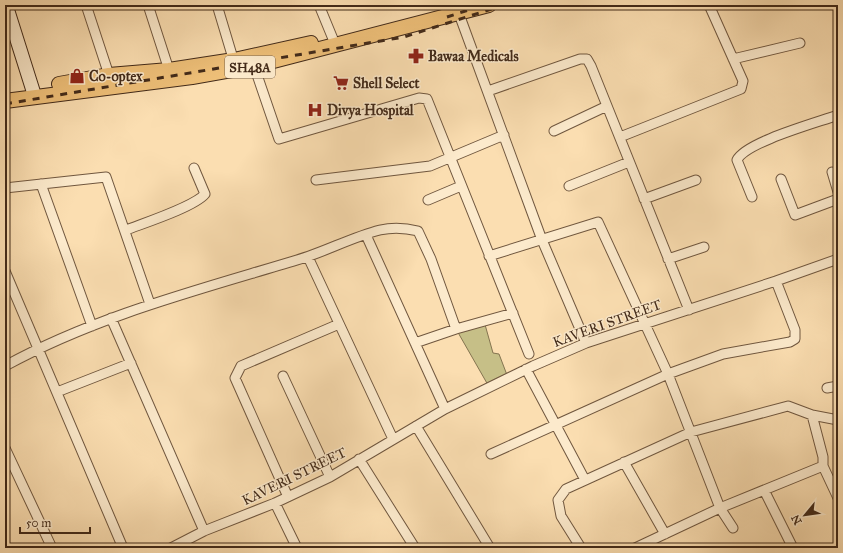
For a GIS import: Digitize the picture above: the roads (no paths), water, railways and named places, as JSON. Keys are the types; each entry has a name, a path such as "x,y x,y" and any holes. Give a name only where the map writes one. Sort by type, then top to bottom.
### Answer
{"main road":[{"path":"6,5 34,93"},
{"name":"SH48A","path":"5,93 34,93 87,89 192,77 235,64 333,39 369,32 459,8 489,5"},
{"name":"SH48A","path":"5,100 109,75 235,64 254,66 459,8"}],"street":[{"path":"86,5 109,75"},
{"path":"148,5 169,70"},
{"path":"217,5 235,64"},
{"path":"319,5 333,39"},
{"path":"620,137 741,89 743,81 709,5"},
{"path":"459,8 542,240 586,343"},
{"path":"733,59 800,43"},
{"path":"488,90 580,59 587,59 620,137 689,310"},
{"path":"254,66 279,139 419,98 426,99 529,354"},
{"path":"554,131 607,106"},
{"path":"752,197 737,160 740,154 755,145 838,115"},
{"path":"316,180 430,166 504,136"},
{"path":"569,186 629,162"},
{"path":"126,230 190,204 202,197 205,194 194,168"},
{"path":"832,172 838,192"},
{"path":"5,188 106,177 126,230 150,304"},
{"path":"781,179 795,214 838,199"},
{"path":"644,199 696,180"},
{"path":"41,184 92,326"},
{"path":"428,200 461,186"},
{"path":"489,256 598,222 643,323 668,374 720,508 733,528"},
{"path":"5,366 38,348 150,304 308,257 380,230 405,228 418,232 431,259 456,329"},
{"path":"366,235 445,409"},
{"path":"668,259 704,247"},
{"path":"308,257 393,439"},
{"name":"KAVERI STREET","path":"171,548 204,531 275,503 330,477 445,409 526,369 586,343 643,323 689,310 776,281 838,259"},
{"path":"5,271 123,548"},
{"path":"492,454 668,374 723,354 781,345 795,339 796,330 776,281"},
{"path":"415,344 456,329 513,313"},
{"path":"112,318 204,531"},
{"path":"288,497 235,378 240,366 339,324"},
{"path":"57,392 131,363"},
{"path":"526,369 585,480"},
{"path":"283,376 330,477"},
{"path":"827,388 838,386"},
{"path":"581,548 561,516 558,500 566,489 691,432 788,406 812,414 838,420"},
{"path":"812,414 824,457 823,466 838,498"},
{"path":"416,426 490,548"},
{"path":"5,448 52,548"},
{"path":"360,459 415,548"},
{"path":"624,462 665,534"},
{"path":"635,548 720,508 823,466"},
{"path":"764,490 793,548"},
{"path":"275,503 297,548"}],"railway":[{"path":"447,17 484,5"},
{"path":"5,104 404,37 504,5"}],"place":[{"name":"Bawaa Medicals","path":"416,56"},
{"name":"Co-optex","path":"77,76"},
{"name":"Shell Select","path":"341,83"},
{"name":"Divya Hospital","path":"315,110"}]}
